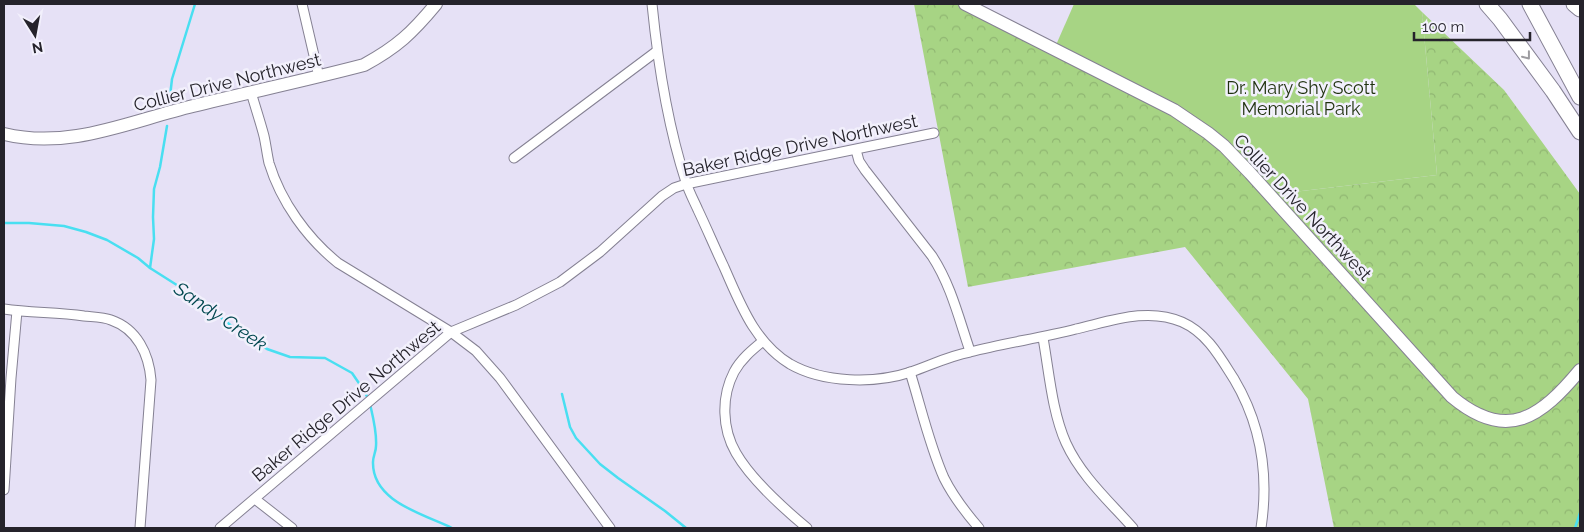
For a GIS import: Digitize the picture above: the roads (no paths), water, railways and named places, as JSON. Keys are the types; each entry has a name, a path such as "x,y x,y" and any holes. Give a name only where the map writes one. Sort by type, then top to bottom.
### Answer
{"highway":[{"path":"1487,4 1542,76 1580,132"},
{"path":"1530,4 1580,97"},
{"path":"1574,4 1580,9"}],"main road":[{"name":"Collier Drive Northwest","path":"4,134 34,139 74,138 182,108 364,65 387,53 407,37 436,4"},
{"name":"Collier Drive Northwest","path":"965,4 1174,110 1208,133 1250,173 1452,397 1466,409 1477,415 1502,421 1527,417 1549,404 1564,390 1580,370"}],"street":[{"path":"302,4 319,77"},
{"path":"652,4 666,108 686,184 746,316 763,341 775,353 806,371 823,376 840,379 872,379 892,377 910,372 945,358 1043,338 1128,316 1171,317 1195,329 1206,338 1217,352 1240,390 1254,421 1260,443 1264,472 1264,503 1261,528"},
{"path":"514,158 657,51"},
{"path":"251,92 276,180 289,207 308,234 338,263 451,332 476,351 500,378 610,528"},
{"name":"Baker Ridge Drive Northwest","path":"220,528 451,332 516,306 560,282 600,252 662,196 674,188 934,133"},
{"path":"856,150 865,170 941,269 970,352"},
{"path":"4,309 63,313 110,319 131,332 139,342 146,354 151,380 140,528"},
{"path":"4,490 17,311"},
{"path":"1043,338 1055,408 1066,445 1078,464 1133,528"},
{"path":"763,341 747,354 734,371 727,392 724,413 727,433 735,452 743,464 767,491 806,528"},
{"path":"910,372 934,453 945,479 964,511 979,528"},
{"path":"256,499 292,528"}],"waterway":[{"name":"Sandy Creek","path":"169,105 172,79 195,4"},
{"name":"Sandy Creek","path":"150,268 154,239 154,189 167,126"},
{"name":"Sandy Creek","path":"4,223 64,226 107,240 138,258 150,268 191,294 238,331 267,349 290,357 325,358 352,373 368,399"},
{"path":"562,394 570,427 576,438 600,464 686,528"},
{"name":"Sandy Creek","path":"370,404 376,435 373,462 375,476 381,487 390,497 414,512 452,528"},
{"name":"Sandy Creek","path":"1575,528 1580,513"}],"park label":[{"name":"Dr. Mary Shy Scott Memorial Park","path":"1301,97"}]}
